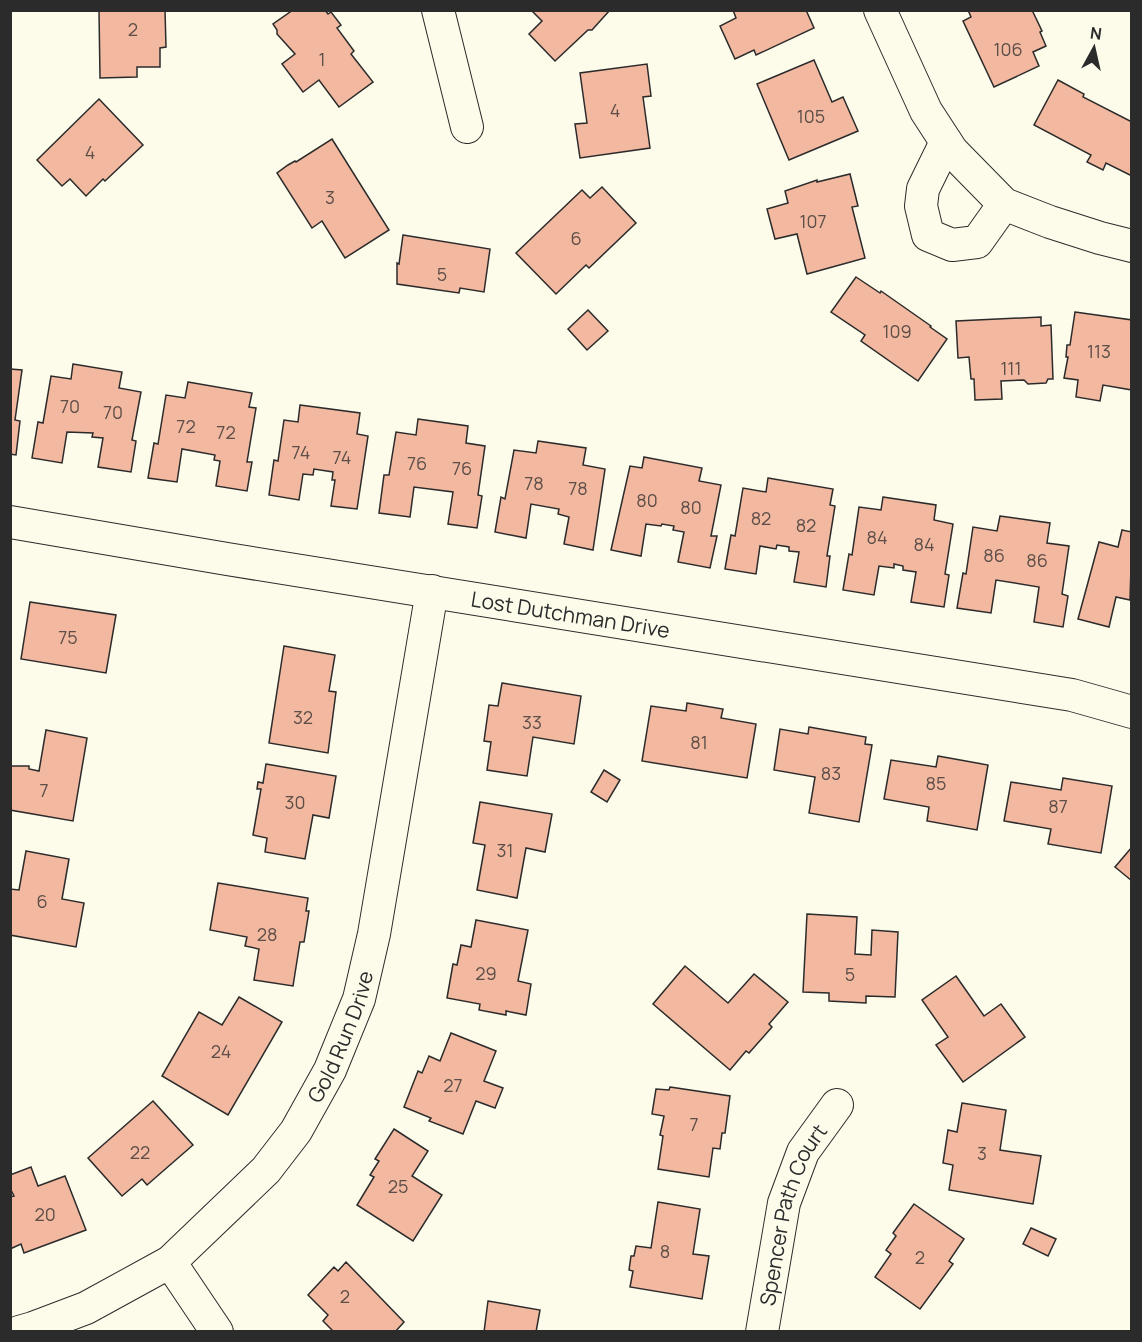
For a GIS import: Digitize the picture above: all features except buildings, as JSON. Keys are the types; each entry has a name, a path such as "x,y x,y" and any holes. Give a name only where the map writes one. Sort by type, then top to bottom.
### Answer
{"street":[{"path":"438,10 467,128"},
{"path":"880,10 926,111 952,151 1004,204 1050,222 1131,246"},
{"path":"946,142 923,189 921,206 928,235 952,245 977,242 1004,204"},
{"name":"Lost Dutchman Drive","path":"10,522 1072,695 1131,712"},
{"name":"Gold Run Drive","path":"18,1332 86,1308 170,1262 266,1170 296,1131 330,1070 359,999 375,934 432,591"},
{"name":"Spencer Path Court","path":"762,1332 784,1203 803,1152 837,1106"},
{"path":"170,1262 217,1332"}]}
